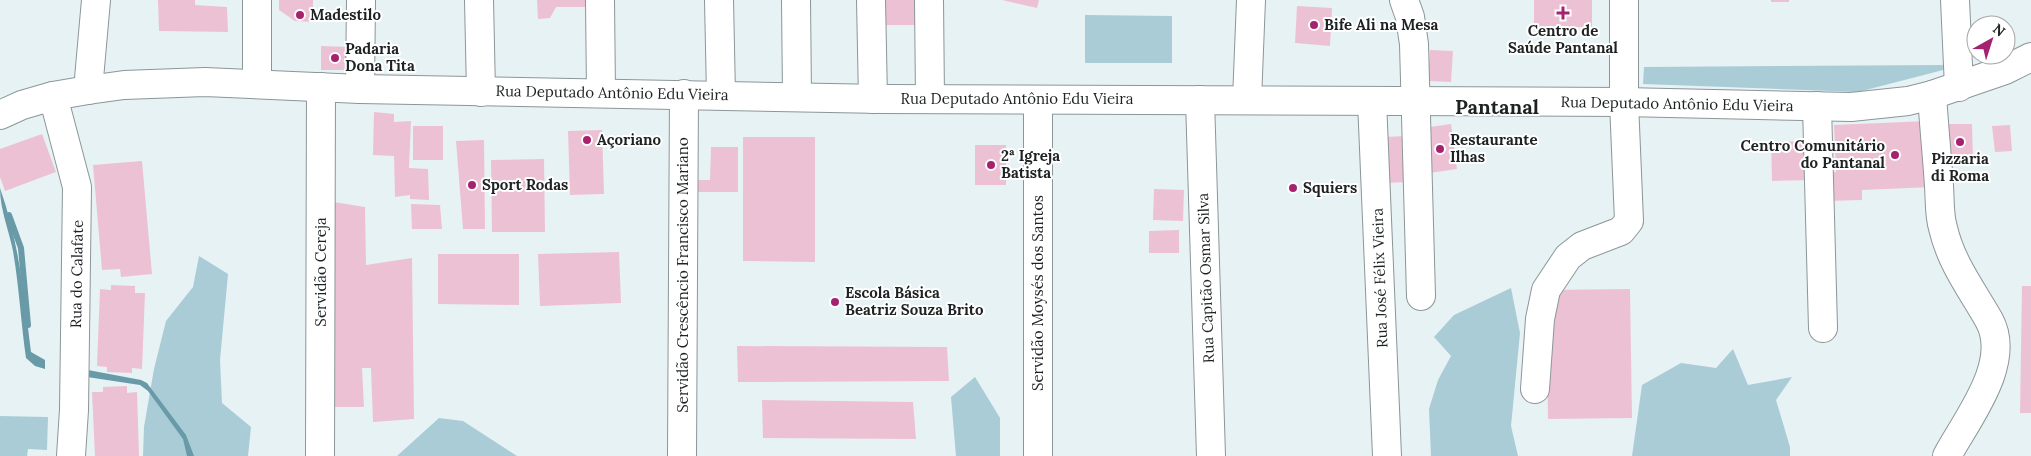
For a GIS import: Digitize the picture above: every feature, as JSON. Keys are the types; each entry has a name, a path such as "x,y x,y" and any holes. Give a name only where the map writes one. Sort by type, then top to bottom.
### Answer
{"street":[{"path":"88,90 96,0"},
{"path":"257,0 257,83"},
{"path":"360,89 361,0"},
{"path":"479,0 481,92"},
{"path":"600,0 601,93"},
{"path":"720,0 721,95"},
{"path":"796,0 797,96"},
{"path":"870,0 873,99"},
{"path":"929,0 930,99"},
{"path":"1247,100 1251,0"},
{"path":"1404,0 1410,17 1414,44 1414,100 1421,296"},
{"path":"1535,389 1540,319 1546,290 1568,257 1582,246 1621,231 1628,221 1624,102 1624,0"},
{"path":"1955,0 1959,87"},
{"name":"Rua Deputado Antônio Edu Vieira","path":"0,115 22,105 53,96 88,90 165,83 257,83 360,89 797,96 873,99 1414,100 1817,106 1876,105 1908,101 1959,87 2005,70 2031,57"},
{"name":"Servidão Cereja","path":"320,456 322,87"},
{"name":"Servidão Crescêncio Francisco Mariano","path":"682,456 684,94"},
{"path":"1932,95 1942,227 1950,252 1990,322 1995,339 1993,366 1986,390 1946,456"},
{"name":"Rua do Calafate","path":"53,96 73,166 78,197 72,456"},
{"name":"Servidão Moysés dos Santos","path":"1038,100 1038,456"},
{"name":"Rua Capitão Osmar Silva","path":"1200,100 1211,456"},
{"name":"Rua José Félix Vieira","path":"1372,101 1387,456"},
{"path":"1817,106 1823,328"}],"shaded area":[{"path":"1085,15 1172,16 1172,63 1085,63"},
{"path":"1946,65 1947,69 1858,92 1643,84 1644,67"},
{"path":"0,188 16,249 31,352 45,360 45,369 35,366 26,358 15,264 1,204"},
{"path":"199,256 228,274 220,360 222,403 251,427 248,456 143,456 144,427 154,369 166,321 193,287"},
{"path":"1511,288 1520,333 1511,426 1518,456 1431,456 1429,409 1438,380 1451,356 1434,337 1454,315"},
{"path":"1733,349 1748,385 1792,377 1776,400 1790,447 1790,456 1632,456 1642,385 1681,363 1716,368"},
{"path":"88,370 141,380 147,383 186,435 194,456 187,456 183,439 148,391 140,385 87,377"},
{"path":"975,377 1000,418 1000,456 956,456 951,397"},
{"path":"0,416 48,417 47,450 28,449 27,456 0,456"},
{"path":"439,418 463,421 517,456 397,456"}],"building":[{"path":"158,0 195,0 195,5 227,7 228,32 159,31"},
{"name":"Madestilo","path":"279,0 313,0 313,22 295,21 279,10"},
{"path":"537,0 595,0 595,7 556,7 550,18 538,19"},
{"path":"883,0 923,0 923,25 884,25"},
{"path":"1002,0 1039,0 1037,8"},
{"name":"Centro de Saúde Pantanal","path":"1534,0 1592,0 1592,27 1534,27"},
{"path":"1771,0 1789,0 1789,2 1771,2"},
{"name":"Bife Ali na Mesa","path":"1297,6 1332,8 1330,46 1295,43"},
{"name":"Padaria Dona Tita","path":"321,46 350,47 349,70 321,70"},
{"path":"1430,50 1453,51 1451,82 1428,81"},
{"path":"374,112 394,114 394,122 411,121 409,168 428,169 429,200 410,199 410,195 395,197 394,156 373,155"},
{"name":"Centro Comunitário do Pantanal","path":"1928,121 1932,187 1862,190 1862,200 1827,201 1826,173 1836,172 1834,125"},
{"name":"Restaurante Ilhas","path":"1451,124 1457,169 1429,173 1423,128"},
{"name":"Pizzaria di Roma","path":"1946,124 1972,124 1973,159 1948,159"},
{"path":"2010,125 2012,151 1995,152 1992,126"},
{"path":"413,126 443,126 443,160 413,160"},
{"path":"602,130 604,194 570,195 568,131"},
{"path":"42,134 56,172 5,191 0,177 0,149"},
{"path":"1408,136 1409,182 1384,183 1383,137"},
{"path":"743,137 815,137 815,262 743,261"},
{"name":"Sport Rodas","path":"484,140 485,229 463,229 456,141"},
{"path":"1813,141 1815,180 1772,181 1771,142"},
{"name":"2ª Igreja Batista","path":"975,145 1006,145 1006,185 975,185"},
{"path":"711,147 738,147 738,192 697,192 697,180 710,180"},
{"path":"544,159 545,232 492,232 491,160"},
{"path":"142,161 152,274 121,277 120,269 102,270 93,165"},
{"path":"1154,189 1184,190 1183,221 1153,220"},
{"path":"327,201 365,207 366,265 412,258 414,419 373,422 371,368 362,368 364,407 329,407"},
{"path":"411,204 440,205 442,229 412,229"},
{"path":"1179,230 1179,253 1149,253 1149,231"},
{"path":"619,252 621,303 540,306 538,254"},
{"path":"438,254 519,254 519,305 438,304"},
{"path":"111,285 135,286 135,293 145,293 142,369 132,368 132,373 107,372 107,367 97,366 100,289 111,290"},
{"path":"2022,286 2031,286 2031,413 2020,413"},
{"path":"1630,289 1632,418 1548,419 1546,290"},
{"path":"737,346 947,347 949,381 738,382"},
{"path":"127,386 127,393 137,392 139,456 95,456 92,392 103,392 103,387"},
{"path":"762,400 913,402 916,439 763,438"}],"waterway":[{"path":"9,215 21,248 28,325"}],"place":[{"name":"Centro de Saúde Pantanal","path":"1563,13"},
{"name":"Madestilo","path":"300,15"},
{"name":"Bife Ali na Mesa","path":"1314,25"},
{"name":"Padaria Dona Tita","path":"335,58"},
{"name":"Açoriano","path":"587,140"},
{"name":"Pizzaria di Roma","path":"1960,142"},
{"name":"Restaurante Ilhas","path":"1440,149"},
{"name":"Centro Comunitário do Pantanal","path":"1895,155"},
{"name":"2ª Igreja Batista","path":"991,165"},
{"name":"Sport Rodas","path":"472,185"},
{"name":"Squiers","path":"1293,188"},
{"name":"Escola Básica Beatriz Souza Brito","path":"835,302"}],"district":[{"name":"Pantanal","path":"1497,107"}]}
